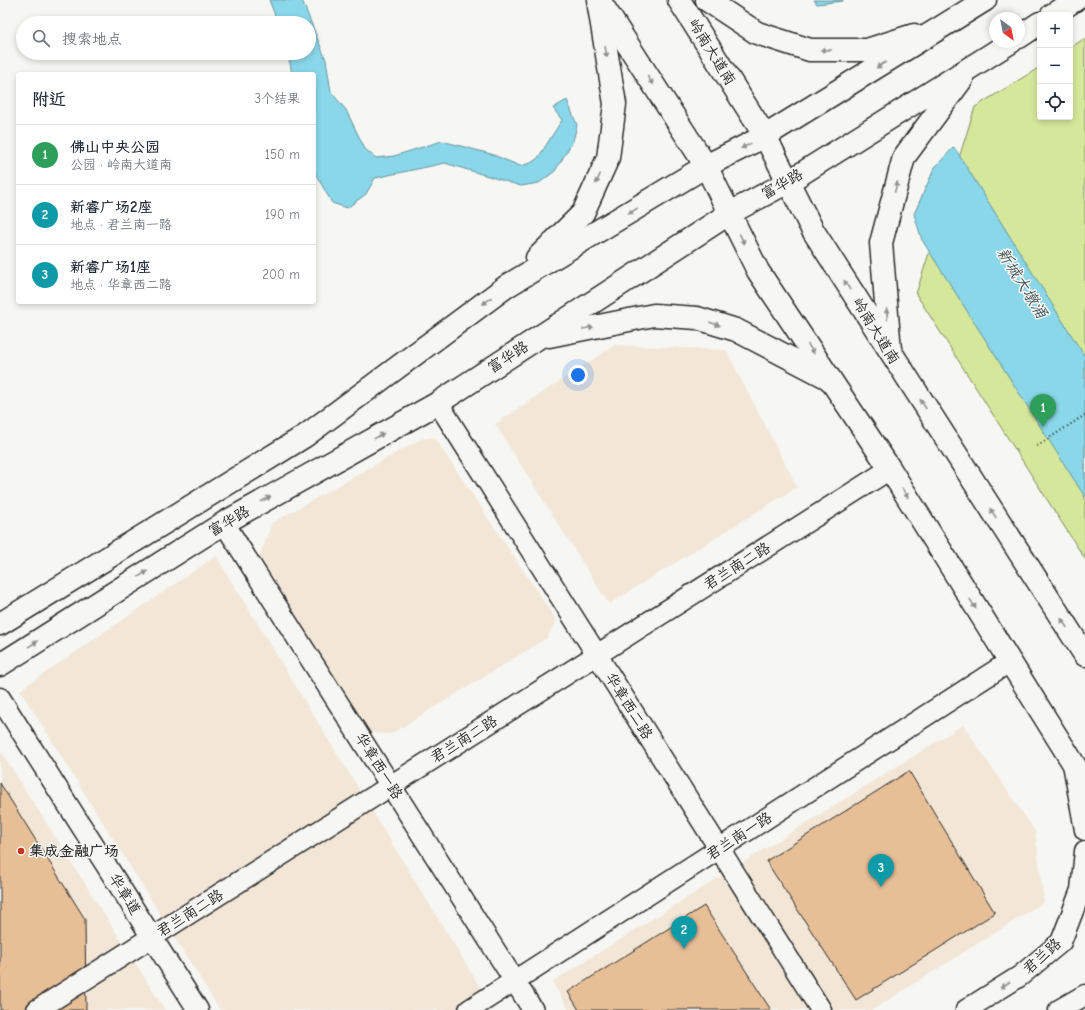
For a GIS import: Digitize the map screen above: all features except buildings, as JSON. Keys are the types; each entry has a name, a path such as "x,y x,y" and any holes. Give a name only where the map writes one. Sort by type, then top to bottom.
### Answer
{"main road":[{"path":"598,0 706,166 758,271 890,469 1085,782"},
{"path":"507,286 583,214 608,158 615,104 598,0"},
{"name":"岭南大道南","path":"679,0 765,136 812,229 890,353 1085,655"},
{"path":"707,0 757,33 810,50 867,50 945,25"},
{"path":"0,624 306,436 507,286 706,166 765,136 986,0"},
{"path":"1057,12 1075,0"},
{"path":"1025,33 1037,25"},
{"name":"富华路","path":"0,665 224,523 438,403 730,213 788,182 1003,48"},
{"path":"890,353 881,243 904,157 969,70"},
{"path":"536,339 654,315 697,318 736,330 832,380"}],"street":[{"name":"华章西二路","path":"438,403 821,1010"},
{"name":"君兰南二路","path":"37,1010 890,469"},
{"name":"华章西一路","path":"224,523 533,1010"},
{"name":"君兰南一路","path":"469,1010 1009,662"},
{"name":"华章道","path":"0,698 198,1010"},
{"path":"1073,764 1085,830"},
{"name":"君兰路","path":"966,1010 1020,976 1061,942 1081,890 1085,851"},
{"path":"1059,1010 1085,995"}],"path":[{"path":"1037,446 1085,414"}],"shaded area":[{"path":"615,345 726,350 797,487 609,604 495,424"},
{"path":"434,437 556,620 547,638 391,734 367,733 259,558 272,523 421,439"},
{"path":"216,556 494,1010 220,1010 20,690"},
{"path":"963,725 1035,831 1044,902 872,1010 569,1010 552,982"},
{"name":"集成金融广场","path":"0,750 165,1010 0,1010"}],"green space":[{"path":"1085,38 1085,559 916,294 975,107 1037,69 1037,120 1073,120 1073,46"}],"water":[{"path":"269,0 302,0 308,16 275,16"},
{"path":"814,0 843,0 843,1 817,4"},
{"path":"316,35 326,60 331,92 346,110 365,149 376,158 394,156 442,141 491,154 520,166 531,163 538,158 562,120 553,108 567,100 577,125 573,141 555,171 539,183 521,186 445,163 375,178 366,194 347,208 332,203 316,175 316,72 292,72 289,60 316,60"},
{"name":"新城大墩涌","path":"954,147 1085,357 1085,497 922,240 914,214 935,167"}],"place":[{"name":"佛山中央公园","path":"1043,427"},
{"name":"集成金融广场","path":"21,851"},
{"name":"新睿广场1座","path":"881,887"},
{"name":"新睿广场2座","path":"684,949"}]}
